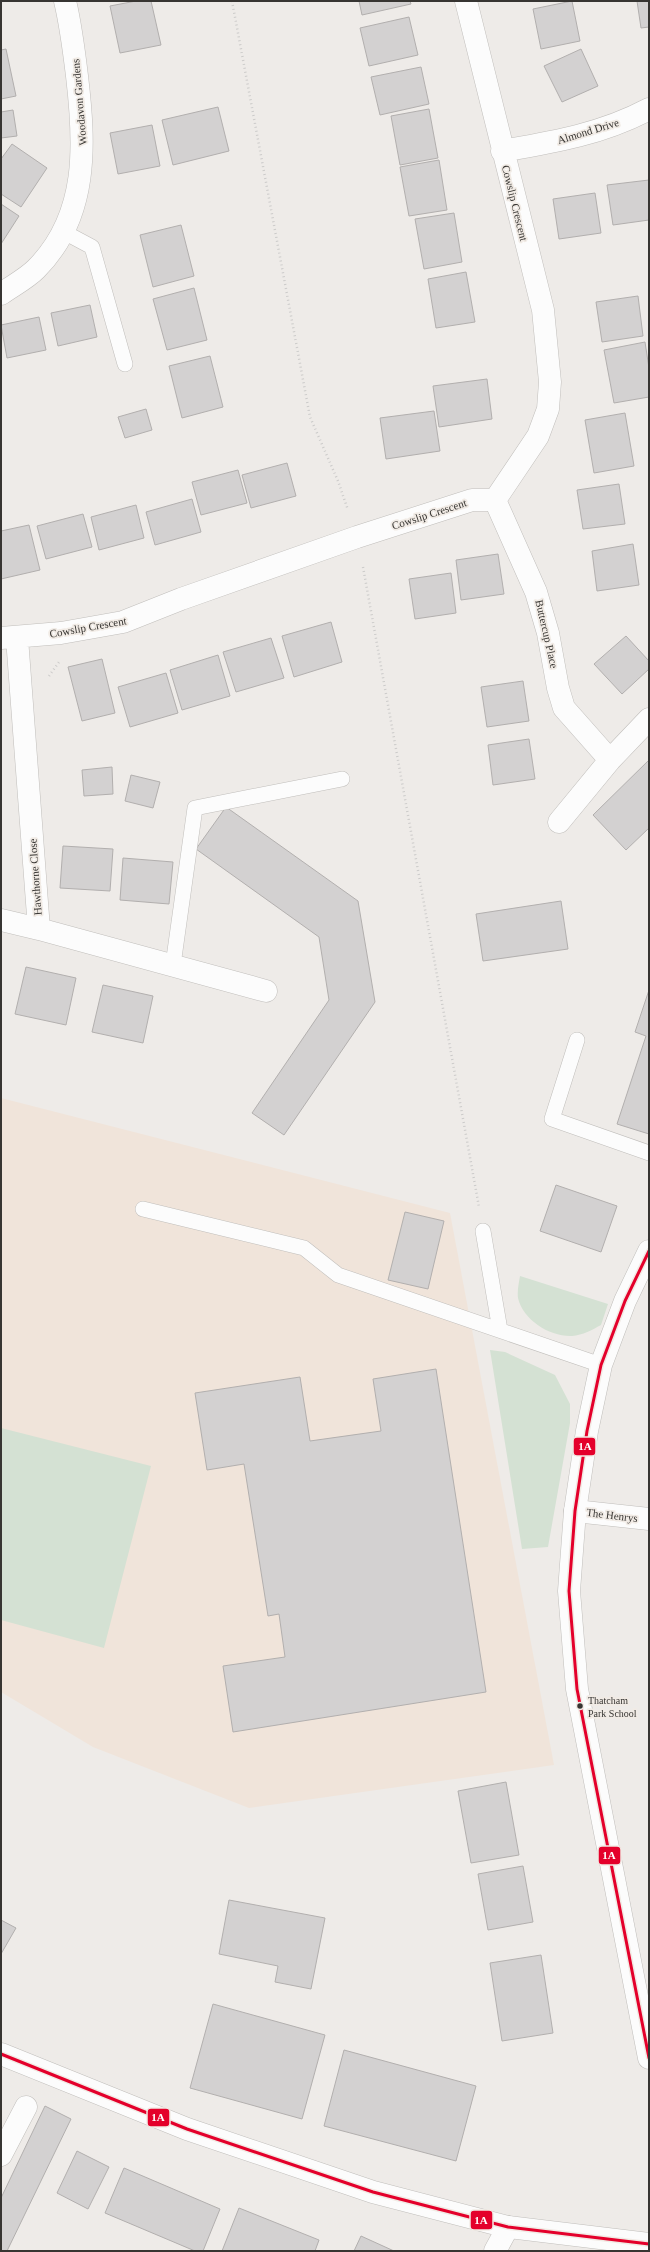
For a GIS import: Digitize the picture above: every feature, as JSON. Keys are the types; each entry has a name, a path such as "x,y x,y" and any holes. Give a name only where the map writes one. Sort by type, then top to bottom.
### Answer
{"street":[{"name":"Woodavon Gardens","path":"1,294 35,270 57,243 78,192 83,149 82,118 70,24 65,1"},
{"name":"Cowslip Crescent","path":"9,638 62,633 123,622 182,599 357,537 472,500 495,500 538,436 548,409 550,382 543,310 502,151 466,1"},
{"name":"Almond Drive","path":"502,151 571,139 629,119 649,109"},
{"name":"Buttercup Place","path":"495,500 536,592 548,633 558,688 564,708 610,760"},
{"name":"Hawthorne Close","path":"9,638 39,929 266,991"},
{"path":"559,822 610,760 649,719"},
{"path":"1,920 39,929"},
{"path":"649,1251 625,1301 602,1365 587,1432 575,1511 568,1591 577,1689 649,2058"},
{"name":"The Henrys","path":"575,1511 649,1519"},
{"path":"1,2054 188,2129 373,2192 508,2227 602,2240 649,2244"},
{"path":"1,2155 26,2107"},
{"path":"495,2251 508,2227"}],"lane":[{"path":"62,231 92,247 125,364"},
{"path":"173,965 195,808 342,779"},
{"path":"577,1040 552,1119 649,1152"},
{"path":"143,1209 304,1248 338,1275 602,1365"},
{"path":"483,1231 500,1330"}],"path":[{"path":"232,1 310,417 338,481 351,517"},
{"path":"362,561 483,1231"}],"shaded area":[{"path":"1,1098 450,1213 554,1765 249,1808 93,1747 1,1692"}],"green space":[{"path":"520,1276 608,1304 601,1325 584,1333 572,1336 555,1334 539,1326 531,1320 521,1306 518,1298"},
{"path":"490,1350 505,1352 555,1375 570,1404 570,1423 548,1547 522,1549"},
{"path":"1,1428 151,1466 104,1648 1,1620"}],"building":[{"path":"136,1 151,1 161,45 120,53 110,6"},
{"path":"359,1 410,1 411,4 362,15"},
{"path":"572,1 580,41 541,49 533,9"},
{"path":"637,1 649,1 649,27 641,28"},
{"path":"409,17 418,55 369,66 360,28"},
{"path":"6,49 16,96 1,99 1,50"},
{"path":"581,49 598,86 562,102 544,66"},
{"path":"421,67 429,104 380,115 371,77"},
{"path":"218,107 229,151 173,165 162,120"},
{"path":"429,109 438,158 400,165 391,116"},
{"path":"13,110 17,136 1,138 1,112"},
{"path":"152,125 160,166 118,174 110,133"},
{"path":"12,144 47,168 21,207 1,194 1,159"},
{"path":"439,160 447,210 409,216 400,167"},
{"path":"649,180 649,220 613,225 607,185"},
{"path":"595,193 601,233 559,239 553,199"},
{"path":"1,204 19,216 1,244"},
{"path":"454,213 462,262 424,269 415,219"},
{"path":"181,225 194,276 153,287 140,235"},
{"path":"466,272 475,322 436,328 428,279"},
{"path":"194,288 207,340 167,350 153,299"},
{"path":"638,296 643,336 602,342 596,302"},
{"path":"90,305 97,337 58,346 51,313"},
{"path":"39,317 46,350 7,358 1,325"},
{"path":"645,342 649,368 649,397 614,403 604,350"},
{"path":"210,356 223,407 182,418 169,366"},
{"path":"487,379 492,419 439,427 433,386"},
{"path":"146,409 152,430 125,438 118,417"},
{"path":"434,411 440,451 386,459 380,418"},
{"path":"625,413 634,466 594,473 585,420"},
{"path":"287,463 296,496 251,508 242,475"},
{"path":"238,470 247,503 201,515 192,482"},
{"path":"619,484 625,524 583,529 577,490"},
{"path":"192,499 201,532 155,545 146,512"},
{"path":"136,505 144,538 99,550 91,517"},
{"path":"83,514 92,547 46,559 37,526"},
{"path":"29,525 40,570 1,579 1,531"},
{"path":"633,544 639,585 597,591 592,551"},
{"path":"498,554 504,594 461,600 456,560"},
{"path":"451,573 456,613 415,619 409,579"},
{"path":"331,622 342,662 294,677 282,636"},
{"path":"626,636 649,661 649,669 622,694 594,664"},
{"path":"271,638 284,678 236,692 223,652"},
{"path":"218,655 230,696 182,710 170,670"},
{"path":"102,659 115,713 82,721 68,667"},
{"path":"166,673 178,713 130,727 118,687"},
{"path":"523,681 529,721 487,727 481,687"},
{"path":"529,739 535,779 493,785 488,745"},
{"path":"649,760 649,828 626,850 593,815"},
{"path":"112,767 113,794 84,796 82,770"},
{"path":"131,775 160,782 153,808 125,801"},
{"path":"226,807 358,901 375,1002 284,1135 252,1113 329,1000 319,937 196,849"},
{"path":"63,846 113,849 110,891 60,888"},
{"path":"123,858 173,862 169,904 120,900"},
{"path":"561,901 568,949 483,961 476,914"},
{"path":"26,967 76,978 66,1025 15,1014"},
{"path":"103,985 153,996 143,1043 92,1032"},
{"path":"649,990 649,1134 617,1124 646,1036 635,1032"},
{"path":"556,1185 617,1206 601,1252 540,1231"},
{"path":"405,1212 444,1221 428,1289 388,1280"},
{"path":"436,1369 486,1692 233,1732 223,1666 285,1657 279,1614 268,1616 244,1464 207,1470 195,1393 300,1377 310,1441 381,1431 373,1379"},
{"path":"506,1782 519,1855 471,1863 458,1791"},
{"path":"523,1866 533,1922 488,1930 478,1874"},
{"path":"229,1900 325,1918 311,1989 275,1982 278,1966 219,1954"},
{"path":"1,1920 16,1928 1,1954"},
{"path":"541,1955 553,2033 502,2041 490,1963"},
{"path":"213,2004 325,2035 302,2119 190,2088"},
{"path":"344,2050 476,2086 456,2161 324,2126"},
{"path":"45,2106 71,2119 7,2251 1,2251 1,2198"},
{"path":"77,2151 109,2167 88,2209 57,2193"},
{"path":"124,2168 220,2209 203,2251 195,2251 105,2213"},
{"path":"239,2208 319,2240 315,2251 222,2251"},
{"path":"361,2236 394,2251 354,2251"}],"transit line":[{"name":"1A","path":"649,1251 625,1301 601,1365 587,1431 575,1511 569,1591 577,1689 649,2058"},
{"name":"1A","path":"1,2054 187,2129 373,2192 508,2227 649,2244"}],"place":[{"name":"Thatcham Park School","path":"580,1706"}]}
